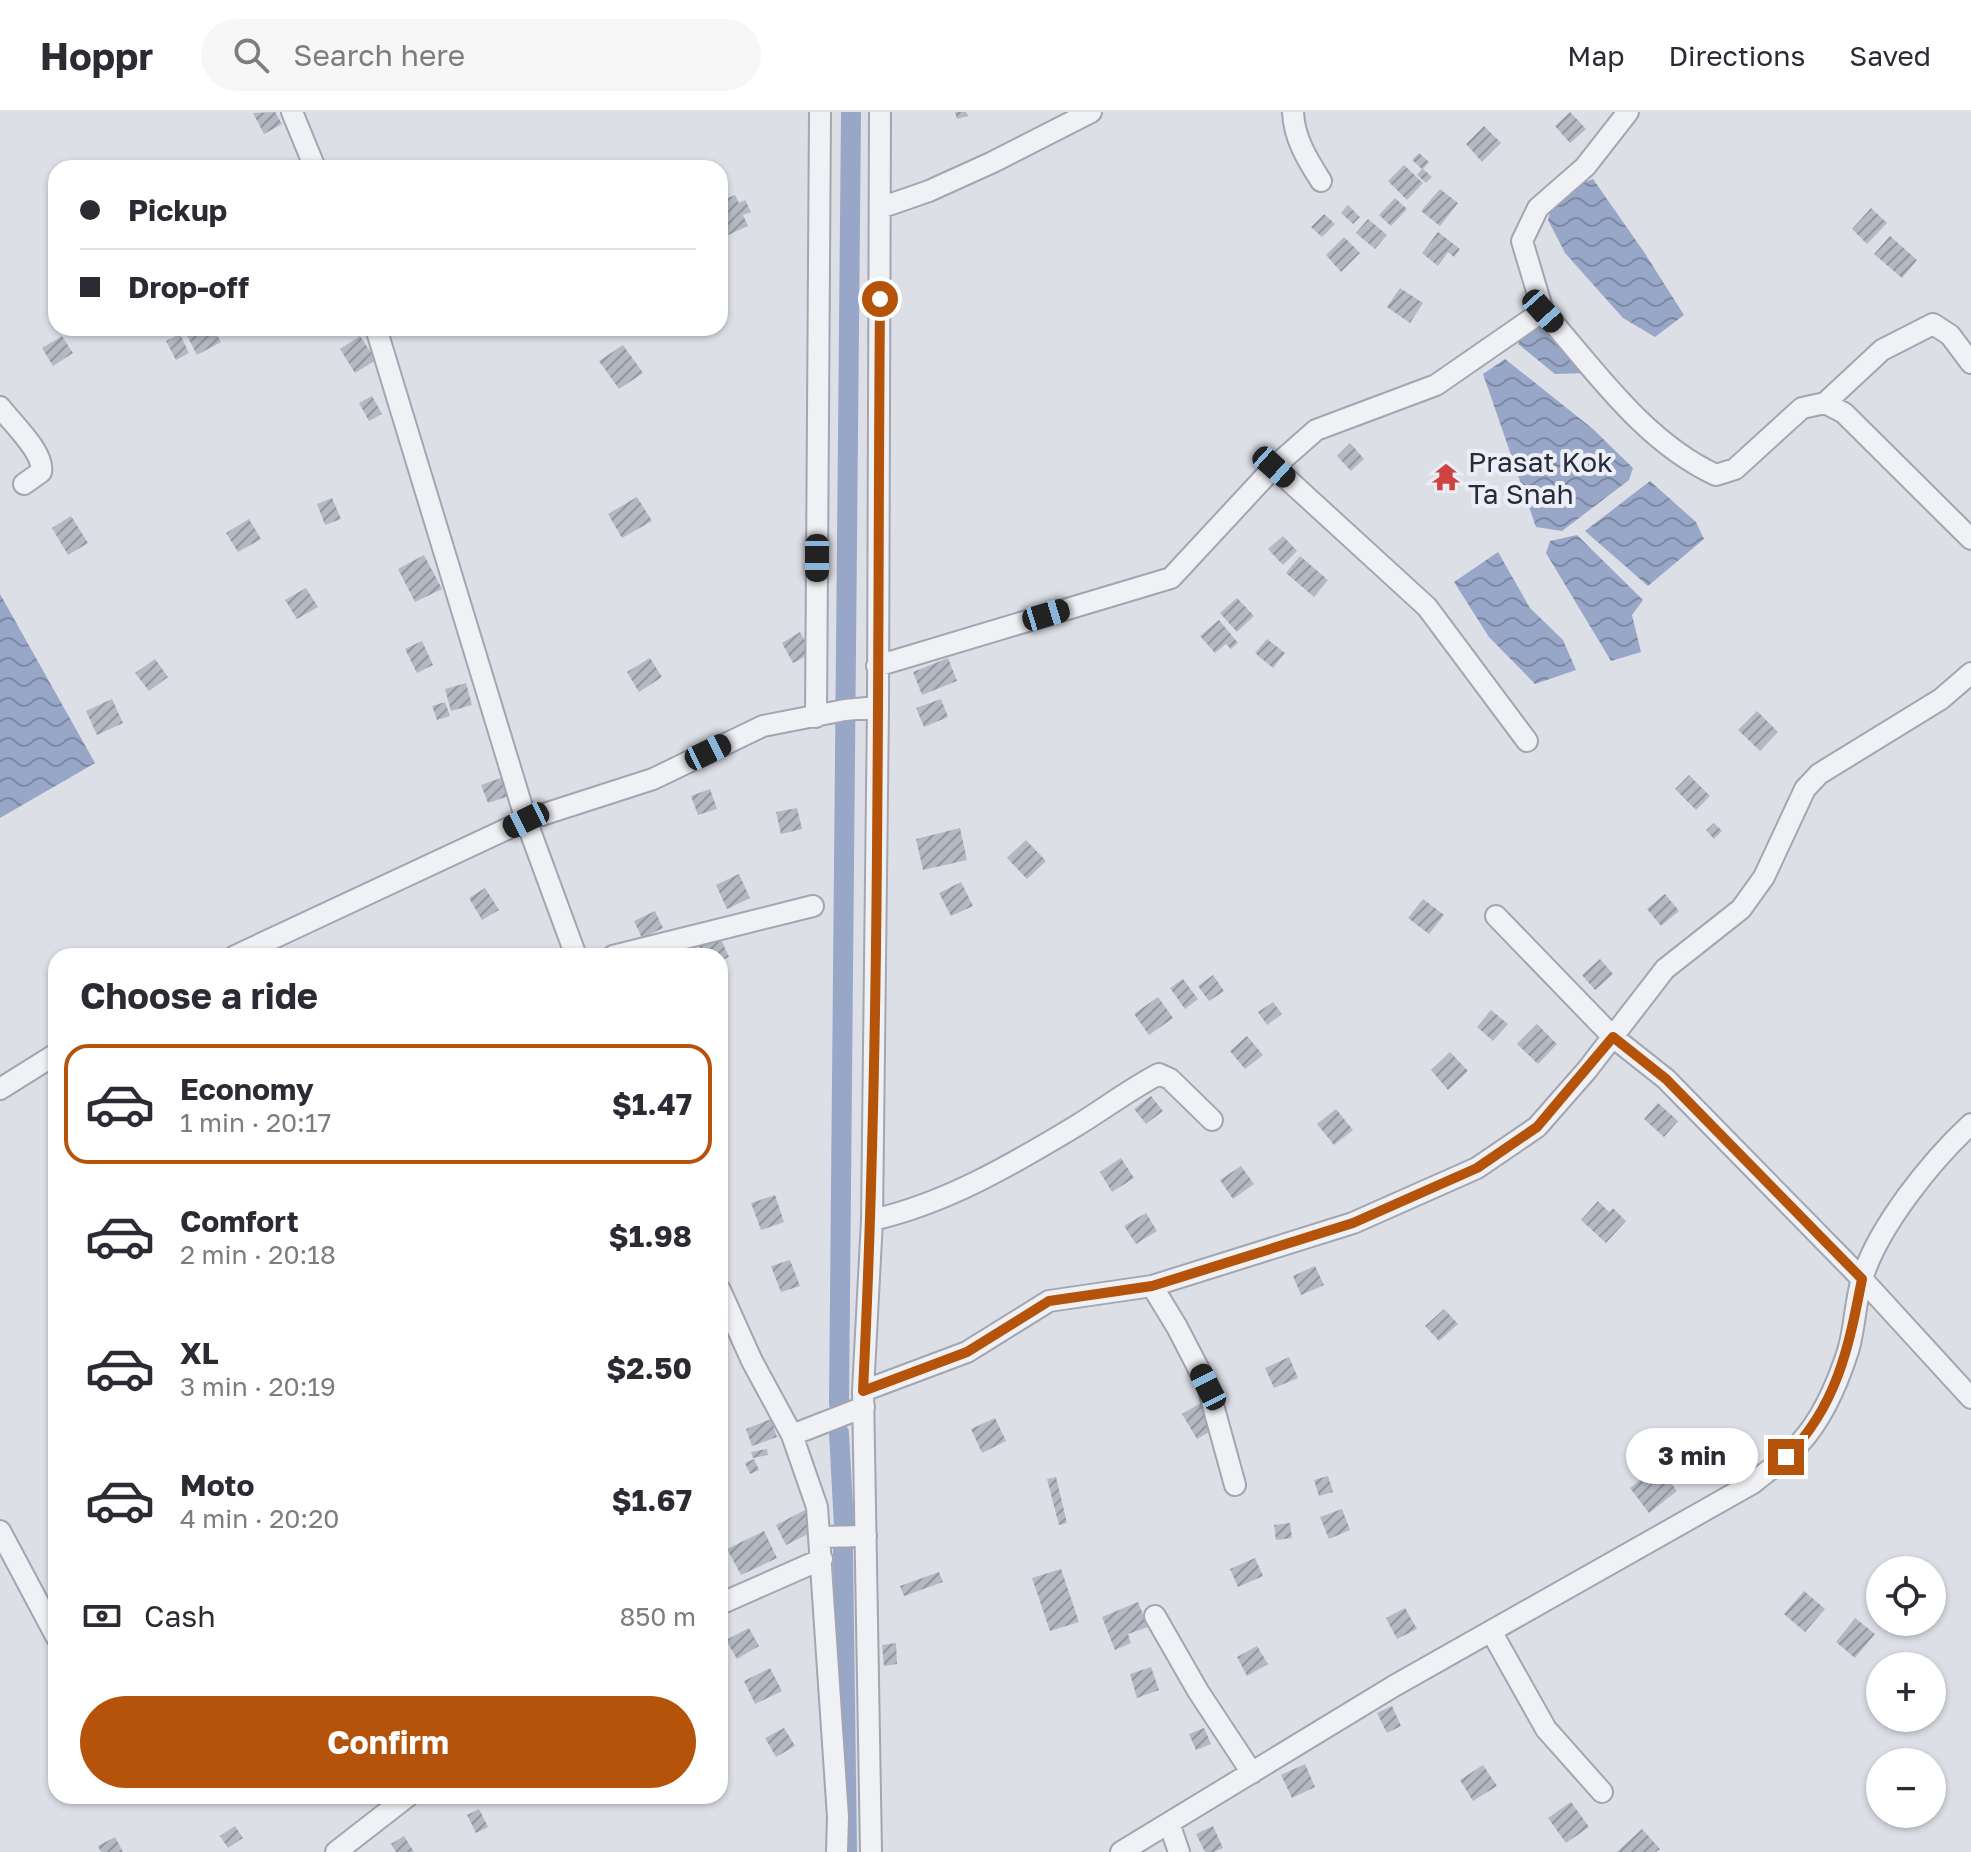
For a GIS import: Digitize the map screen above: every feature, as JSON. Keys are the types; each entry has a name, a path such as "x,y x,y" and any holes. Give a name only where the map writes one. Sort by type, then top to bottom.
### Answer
{"street":[{"path":"292,112 312,160"},
{"path":"816,717 820,112"},
{"path":"871,1852 864,1399 872,1220 880,112"},
{"path":"880,208 929,191 993,162 1091,112"},
{"path":"1293,112 1294,126 1303,152 1321,181"},
{"path":"1628,112 1585,167 1538,208 1522,241 1543,311 1591,365 1616,400 1694,464 1716,475 1735,469 1802,408 1825,403 1882,350 1933,324 1950,335 1971,363"},
{"path":"877,666 1171,578 1274,467 1316,430 1436,385 1543,311"},
{"path":"378,336 526,820 573,948"},
{"path":"1825,403 1844,413 1971,539"},
{"path":"0,407 43,464 41,472 24,484"},
{"path":"1274,467 1427,607 1527,741"},
{"path":"792,1435 967,1352 1049,1301 1152,1286 1353,1223 1477,1168 1537,1127 1665,969 1741,909 1764,877 1805,789 1819,774 1941,699 1971,673"},
{"path":"252,948 526,820 653,779 763,726 845,710 878,707"},
{"path":"645,948 813,906"},
{"path":"1496,916 1613,1037 1666,1079 1862,1279 1971,1397"},
{"path":"0,1089 48,1059"},
{"path":"872,1220 905,1212 978,1181 1159,1074 1170,1079 1212,1120"},
{"path":"1121,1852 1394,1686 1753,1483 1786,1457 1802,1441 1830,1396 1848,1349 1862,1279 1880,1237 1905,1200 1971,1124"},
{"path":"1152,1286 1208,1387 1235,1485"},
{"path":"728,1308 752,1361 792,1435 817,1507 838,1817 837,1852"},
{"path":"0,1531 48,1621"},
{"path":"820,1537 866,1536"},
{"path":"728,1600 822,1559"},
{"path":"1155,1616 1198,1691 1252,1773"},
{"path":"1491,1631 1546,1729 1602,1792"},
{"path":"336,1852 398,1804"},
{"path":"1169,1823 1179,1852"}],"water":[{"path":"1593,179 1684,315 1655,337 1623,318 1565,253 1548,220 1555,195"},
{"path":"1548,320 1588,373 1555,374 1518,344 1527,325"},
{"path":"1505,359 1593,429 1633,468 1629,480 1562,531 1536,527 1483,374"},
{"path":"1650,481 1696,522 1704,539 1648,586 1585,531"},
{"path":"1577,535 1643,600 1632,615 1641,652 1611,661 1546,553 1550,541"},
{"path":"1498,552 1530,608 1563,640 1576,670 1535,684 1489,637 1454,582"},
{"path":"0,594 95,763 0,818"}],"building":[{"path":"275,112 282,124 264,134 253,113"},
{"path":"955,112 966,112 968,116 957,119"},
{"path":"1570,112 1586,129 1570,143 1555,126"},
{"path":"1484,126 1501,143 1482,162 1466,144"},
{"path":"1419,153 1429,162 1423,169 1432,177 1426,183 1417,175 1422,169 1412,160"},
{"path":"1404,165 1423,183 1407,200 1388,181"},
{"path":"1440,189 1458,203 1440,226 1421,211"},
{"path":"735,195 739,203 745,200 751,212 743,215 748,226 728,235 728,198"},
{"path":"1395,198 1407,209 1391,226 1379,215"},
{"path":"1348,205 1360,217 1353,224 1341,213"},
{"path":"1871,208 1887,223 1867,244 1852,229"},
{"path":"1324,214 1335,224 1322,237 1311,227"},
{"path":"1368,219 1387,235 1375,249 1356,233"},
{"path":"1438,232 1460,249 1454,257 1448,252 1438,266 1422,253"},
{"path":"1890,236 1917,260 1902,278 1874,254"},
{"path":"1344,237 1360,253 1341,272 1326,255"},
{"path":"1400,288 1423,303 1410,323 1387,307"},
{"path":"62,336 73,353 53,366 42,348"},
{"path":"181,336 189,353 176,360 166,341"},
{"path":"187,336 218,336 221,342 197,355"},
{"path":"360,336 376,360 355,373 340,349"},
{"path":"623,345 643,373 619,389 599,361"},
{"path":"372,396 382,414 369,421 359,403"},
{"path":"1350,443 1364,459 1351,471 1337,456"},
{"path":"637,497 652,521 622,538 608,514"},
{"path":"332,498 341,519 325,525 317,504"},
{"path":"71,516 88,543 68,555 52,528"},
{"path":"249,519 261,539 238,552 226,533"},
{"path":"1283,536 1297,551 1283,565 1268,549"},
{"path":"424,555 442,589 415,602 398,569"},
{"path":"1300,556 1328,580 1314,597 1286,573"},
{"path":"306,588 318,607 297,619 285,600"},
{"path":"1237,598 1254,616 1237,632 1220,613"},
{"path":"1219,620 1238,643 1231,649 1226,644 1215,653 1200,636"},
{"path":"800,632 812,653 793,663 782,643"},
{"path":"1267,639 1285,653 1273,668 1255,653"},
{"path":"422,641 433,665 417,673 405,649"},
{"path":"650,658 662,677 639,692 627,672"},
{"path":"948,658 957,681 922,695 913,672"},
{"path":"155,659 168,677 149,691 135,673"},
{"path":"466,683 472,705 451,711 445,689"},
{"path":"112,699 123,723 97,735 86,711"},
{"path":"941,699 948,717 924,727 916,708"},
{"path":"445,702 450,716 437,720 432,706"},
{"path":"1757,711 1778,732 1760,751 1738,730"},
{"path":"509,775 515,794 488,803 481,785"},
{"path":"1689,775 1710,796 1696,810 1675,789"},
{"path":"710,789 717,809 698,815 691,796"},
{"path":"797,808 802,829 781,834 776,812"},
{"path":"1714,823 1722,831 1714,839 1706,830"},
{"path":"960,828 967,860 923,870 916,839"},
{"path":"1026,840 1046,861 1027,879 1007,858"},
{"path":"739,874 750,898 727,909 716,885"},
{"path":"961,882 973,906 951,916 939,893"},
{"path":"485,888 499,910 482,920 469,898"},
{"path":"1665,894 1679,911 1661,926 1647,909"},
{"path":"1423,899 1444,915 1429,934 1408,918"},
{"path":"655,911 663,928 642,938 634,921"},
{"path":"720,937 725,948 700,948"},
{"path":"1600,959 1613,974 1595,990 1582,975"},
{"path":"1213,975 1224,991 1209,1001 1198,986"},
{"path":"1183,979 1198,999 1185,1009 1170,988"},
{"path":"1158,997 1173,1018 1149,1035 1134,1014"},
{"path":"1273,1002 1282,1014 1267,1025 1258,1012"},
{"path":"1491,1010 1508,1024 1493,1041 1477,1027"},
{"path":"1537,1024 1557,1044 1538,1064 1517,1044"},
{"path":"1247,1036 1263,1055 1245,1069 1230,1051"},
{"path":"1450,1052 1468,1071 1448,1090 1431,1070"},
{"path":"1151,1096 1163,1111 1146,1124 1134,1109"},
{"path":"1658,1103 1678,1121 1664,1137 1644,1119"},
{"path":"1336,1109 1353,1130 1334,1145 1317,1124"},
{"path":"1121,1158 1134,1178 1112,1192 1100,1172"},
{"path":"1241,1166 1254,1184 1233,1199 1220,1180"},
{"path":"775,1195 784,1222 761,1230 751,1203"},
{"path":"1598,1201 1609,1212 1613,1208 1626,1221 1606,1243 1581,1220"},
{"path":"1146,1213 1157,1231 1136,1244 1124,1226"},
{"path":"790,1260 800,1286 781,1292 771,1266"},
{"path":"1315,1266 1324,1285 1301,1295 1293,1276"},
{"path":"1444,1309 1458,1324 1439,1341 1425,1326"},
{"path":"1289,1357 1298,1378 1274,1388 1265,1368"},
{"path":"1204,1401 1218,1427 1197,1439 1182,1414"},
{"path":"995,1418 1006,1441 982,1453 971,1429"},
{"path":"771,1419 777,1437 752,1446 746,1429"},
{"path":"767,1449 768,1455 753,1458 751,1452"},
{"path":"754,1459 759,1470 750,1474 745,1463"},
{"path":"1658,1466 1677,1491 1649,1513 1630,1488"},
{"path":"1328,1476 1333,1492 1319,1496 1314,1480"},
{"path":"1056,1477 1067,1523 1059,1525 1047,1479"},
{"path":"1342,1509 1350,1530 1329,1539 1320,1517"},
{"path":"805,1510 816,1530 786,1545 776,1525"},
{"path":"1290,1523 1292,1538 1276,1540 1274,1525"},
{"path":"764,1531 777,1558 741,1575 728,1549"},
{"path":"1255,1558 1263,1576 1238,1587 1230,1569"},
{"path":"1061,1569 1079,1622 1050,1631 1032,1578"},
{"path":"939,1572 943,1582 904,1596 900,1586"},
{"path":"1804,1591 1825,1609 1805,1632 1784,1614"},
{"path":"1138,1602 1148,1627 1128,1634 1131,1643 1115,1650 1102,1617"},
{"path":"1405,1608 1417,1629 1397,1639 1386,1618"},
{"path":"1855,1618 1866,1627 1866,1636 1873,1636 1855,1658 1836,1642"},
{"path":"749,1628 759,1646 737,1659 728,1639"},
{"path":"896,1643 897,1664 884,1666 882,1645"},
{"path":"1257,1646 1268,1664 1247,1676 1237,1657"},
{"path":"1151,1667 1159,1690 1137,1698 1130,1674"},
{"path":"770,1668 782,1691 755,1704 744,1681"},
{"path":"1392,1706 1401,1726 1387,1733 1377,1713"},
{"path":"784,1728 795,1746 776,1757 765,1738"},
{"path":"1204,1728 1211,1744 1196,1750 1189,1734"},
{"path":"1305,1764 1315,1787 1292,1798 1281,1775"},
{"path":"1483,1765 1497,1786 1473,1801 1460,1780"},
{"path":"1571,1802 1589,1827 1566,1843 1548,1818"},
{"path":"479,1809 488,1827 476,1833 467,1815"},
{"path":"235,1826 243,1838 228,1848 220,1836"},
{"path":"1213,1826 1223,1848 1205,1852 1196,1834"},
{"path":"1642,1829 1660,1849 1656,1852 1617,1852"},
{"path":"404,1836 414,1852 396,1852 391,1844"},
{"path":"115,1837 123,1852 101,1852 98,1846"}],"waterway":[{"path":"839,1404 851,112"},
{"path":"839,1433 844,1526"},
{"path":"843,1551 847,1852"}],"place":[{"name":"Prasat Kok Ta Snah","path":"1446,477"}],"route":[{"path":"880,299 872,1220 863,1391 967,1352 1049,1301 1152,1286 1181,1277 1353,1223 1477,1168 1537,1127 1613,1037 1666,1079 1862,1279 1848,1349 1830,1396 1802,1441 1786,1457"}]}
